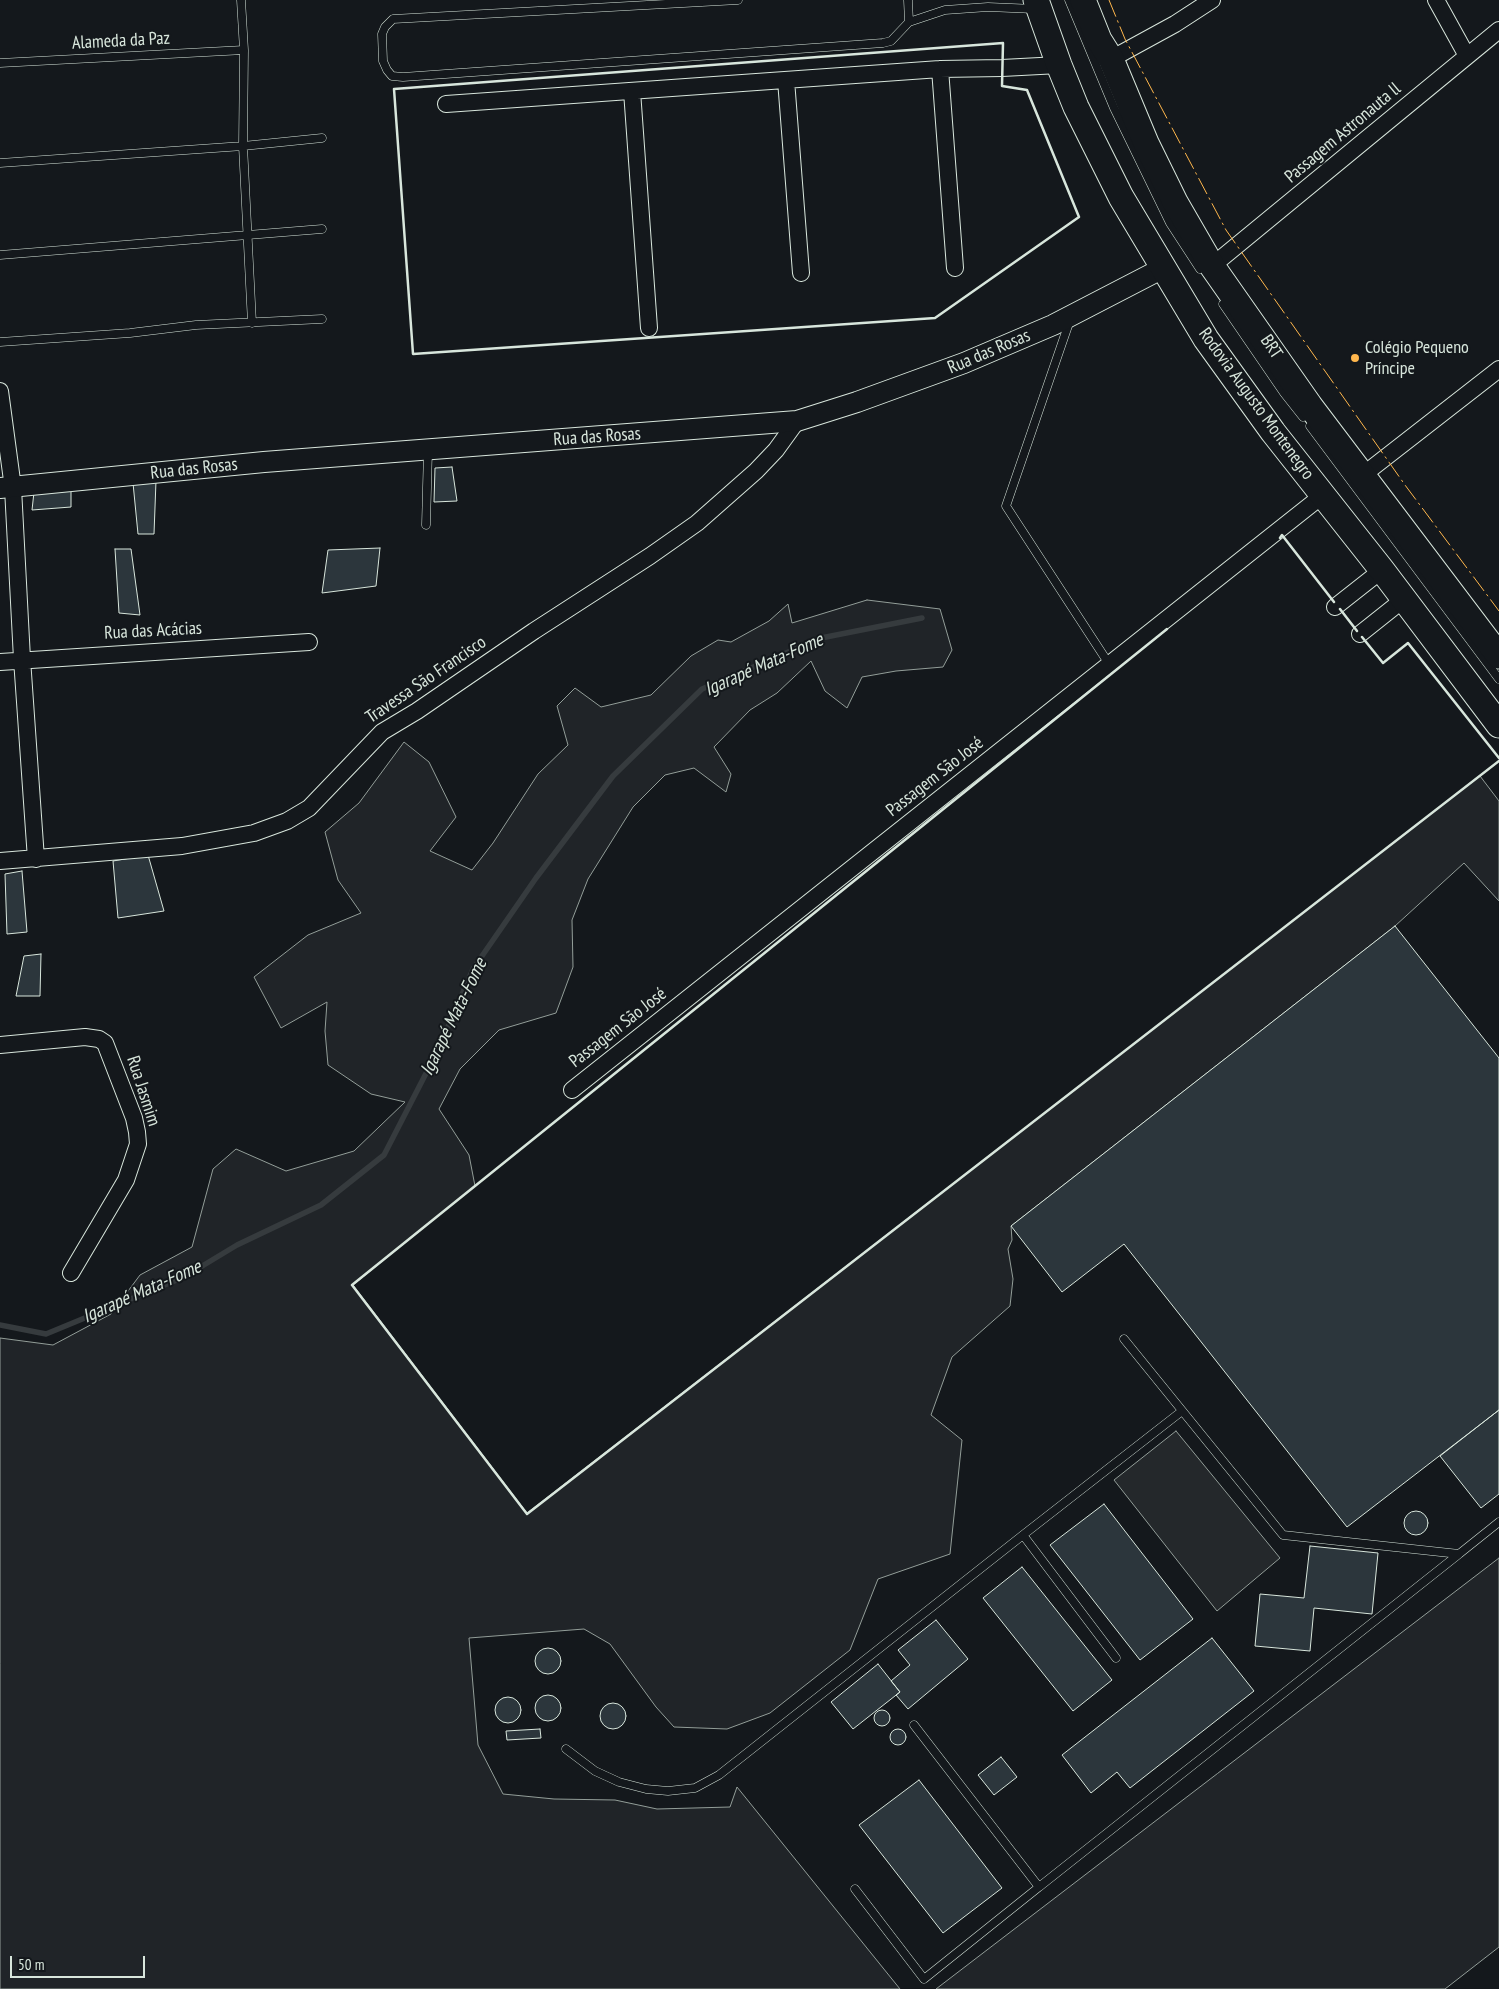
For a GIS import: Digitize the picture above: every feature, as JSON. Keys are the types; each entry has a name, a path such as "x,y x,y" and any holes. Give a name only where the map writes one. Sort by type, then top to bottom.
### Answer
{"main road":[{"path":"1083,0 1099,40 1111,59 1150,151 1207,269 1499,656"},
{"name":"Rodovia Augusto Montenegro","path":"1038,5 1076,107 1121,197 1165,267 1206,339 1232,377 1382,570 1499,725"}],"street":[{"path":"1111,59 1175,24 1212,0"},
{"path":"1436,0 1467,56"},
{"name":"Passagem Astronauta ll","path":"1207,269 1499,30"},
{"path":"446,104 940,68 1002,68 1059,65"},
{"path":"940,68 955,268"},
{"path":"786,80 801,273"},
{"path":"632,91 649,328"},
{"name":"Rua das Rosas","path":"7,488 255,463 797,421 857,402 964,363 1071,315 1165,267"},
{"path":"1362,475 1499,369"},
{"path":"0,391 36,859"},
{"name":"Travessa São Francisco","path":"0,861 182,846 254,833 287,821 309,808 382,732 417,711 697,523 756,471 776,450 797,421"},
{"name":"Passagem São José","path":"572,1090 1323,495"},
{"path":"1335,607 1382,570"},
{"path":"1360,634 1404,599"},
{"name":"Rua das Acácias","path":"0,662 22,659 309,642"},
{"name":"Rua Jasmim","path":"0,1045 85,1037 99,1039 105,1043 134,1118 138,1132 138,1144 126,1180 71,1272"}],"lane":[{"path":"241,0 244,50 242,146 249,234 252,323"},
{"path":"738,0 393,19 385,27 382,34 383,61 392,76 403,77 873,44 891,41 909,22 946,10 1038,5"},
{"path":"908,0 909,22"},
{"path":"1069,0 1114,108 1166,215 1207,269"},
{"name":"Alameda da Paz","path":"0,63 244,50"},
{"path":"0,163 242,146 322,138"},
{"path":"0,255 322,229"},
{"name":"BRT","path":"1219,297 1284,394 1499,679"},
{"path":"1071,315 1006,506 1109,664"},
{"path":"0,342 130,333 196,325 322,319"},
{"path":"426,525 428,450"},
{"path":"1124,1339 1282,1535 1460,1554"},
{"path":"566,1749 595,1771 619,1782 654,1790 668,1791 695,1788 719,1776 1182,1411"},
{"path":"855,1888 924,1979 1499,1522"},
{"path":"1023,1535 1116,1658"},
{"path":"914,1725 1039,1886"}],"shaded area":[{"path":"867,600 940,609 952,650 943,667 896,671 862,677 847,708 825,691 811,661 777,693 750,710 714,747 731,774 726,792 694,768 665,775 633,807 588,879 572,920 573,967 556,1013 499,1030 460,1069 439,1109 469,1155 475,1186 353,1285 527,1513 1480,776 1499,801 1499,901 1464,863 1395,926 1011,1226 1012,1240 1008,1249 1013,1279 1010,1306 952,1357 931,1415 962,1440 950,1554 878,1579 850,1650 770,1713 727,1729 674,1727 656,1707 610,1644 584,1629 469,1638 478,1745 503,1794 554,1799 615,1800 657,1809 730,1807 737,1787 900,1989 0,1989 0,1338 53,1345 111,1314 140,1275 192,1247 213,1169 236,1149 286,1171 354,1151 405,1102 371,1094 328,1065 325,1031 327,1002 281,1028 254,977 308,935 361,913 338,880 325,832 359,803 404,742 429,762 456,817 430,851 472,870 493,843 538,774 568,745 557,706 575,688 601,707 651,695 691,656 718,640 731,642 769,621 788,604 792,623"},
{"path":"1176,1431 1280,1558 1217,1611 1114,1480"},
{"path":"1499,1558 1499,1947 1445,1989 936,1989"}],"building":[{"path":"452,467 457,501 434,502 435,468"},
{"path":"156,481 154,534 138,534 133,483"},
{"path":"71,489 71,507 32,510 34,492"},
{"path":"380,548 376,586 322,593 328,550"},
{"path":"115,549 131,549 140,615 119,613"},
{"path":"148,855 164,911 118,918 113,861"},
{"path":"22,871 27,932 7,934 5,874"},
{"path":"1395,926 1499,1058 1499,1410 1347,1527 1124,1244 1062,1292 1011,1226"},
{"path":"41,954 40,996 16,996 24,956"},
{"path":"1499,1410 1499,1494 1481,1508 1440,1456"},
{"path":"1104,1504 1193,1619 1140,1660 1050,1545"},
{"path":"1416,1511 1424,1515 1428,1523 1424,1531 1416,1535 1408,1531 1404,1523 1408,1515"},
{"path":"1310,1546 1378,1553 1372,1614 1314,1608 1310,1651 1255,1646 1260,1594 1304,1598"},
{"path":"1022,1567 1112,1680 1073,1711 983,1598"},
{"path":"936,1620 968,1659 908,1709 896,1695 900,1692 891,1681 910,1665 898,1650"},
{"path":"1212,1638 1254,1691 1130,1788 1117,1772 1091,1793 1062,1755"},
{"path":"548,1648 557,1652 561,1661 557,1670 548,1674 539,1670 535,1661 539,1652"},
{"path":"878,1664 900,1692 853,1729 831,1702"},
{"path":"548,1695 557,1699 561,1708 557,1717 548,1721 539,1717 535,1708 539,1699"},
{"path":"508,1697 517,1701 521,1710 517,1719 508,1723 499,1719 495,1710 499,1701"},
{"path":"613,1703 622,1707 626,1716 622,1725 613,1729 604,1725 600,1716 604,1707"},
{"path":"879,1710 885,1710 890,1715 888,1724 879,1726 874,1721 874,1715"},
{"path":"540,1729 541,1738 507,1740 506,1731"},
{"path":"895,1729 901,1729 906,1734 904,1743 895,1745 890,1740 890,1734"},
{"path":"1001,1757 1017,1777 994,1795 978,1775"},
{"path":"919,1780 1002,1888 943,1933 859,1825"}],"waterway":[{"name":"Igarapé Mata-Fome","path":"0,1325 46,1334 184,1277 237,1245 321,1205 384,1155 437,1052 473,969 536,878 613,776 702,689 821,638 922,618"}],"wall":[{"path":"1003,43 1002,86 1027,90 1079,217 935,318 413,354 394,89 1003,43"},
{"path":"1280,538 1282,535 1334,602"},
{"path":"1340,609 1357,631"},
{"path":"1167,629 352,1285 527,1514 1499,761"},
{"path":"1362,637 1383,663 1408,643 1499,758"}],"power":[{"path":"1109,0 1125,39 1226,230 1405,485 1499,611"}],"place":[{"name":"Colégio Pequeno Príncipe","path":"1355,358"}]}
